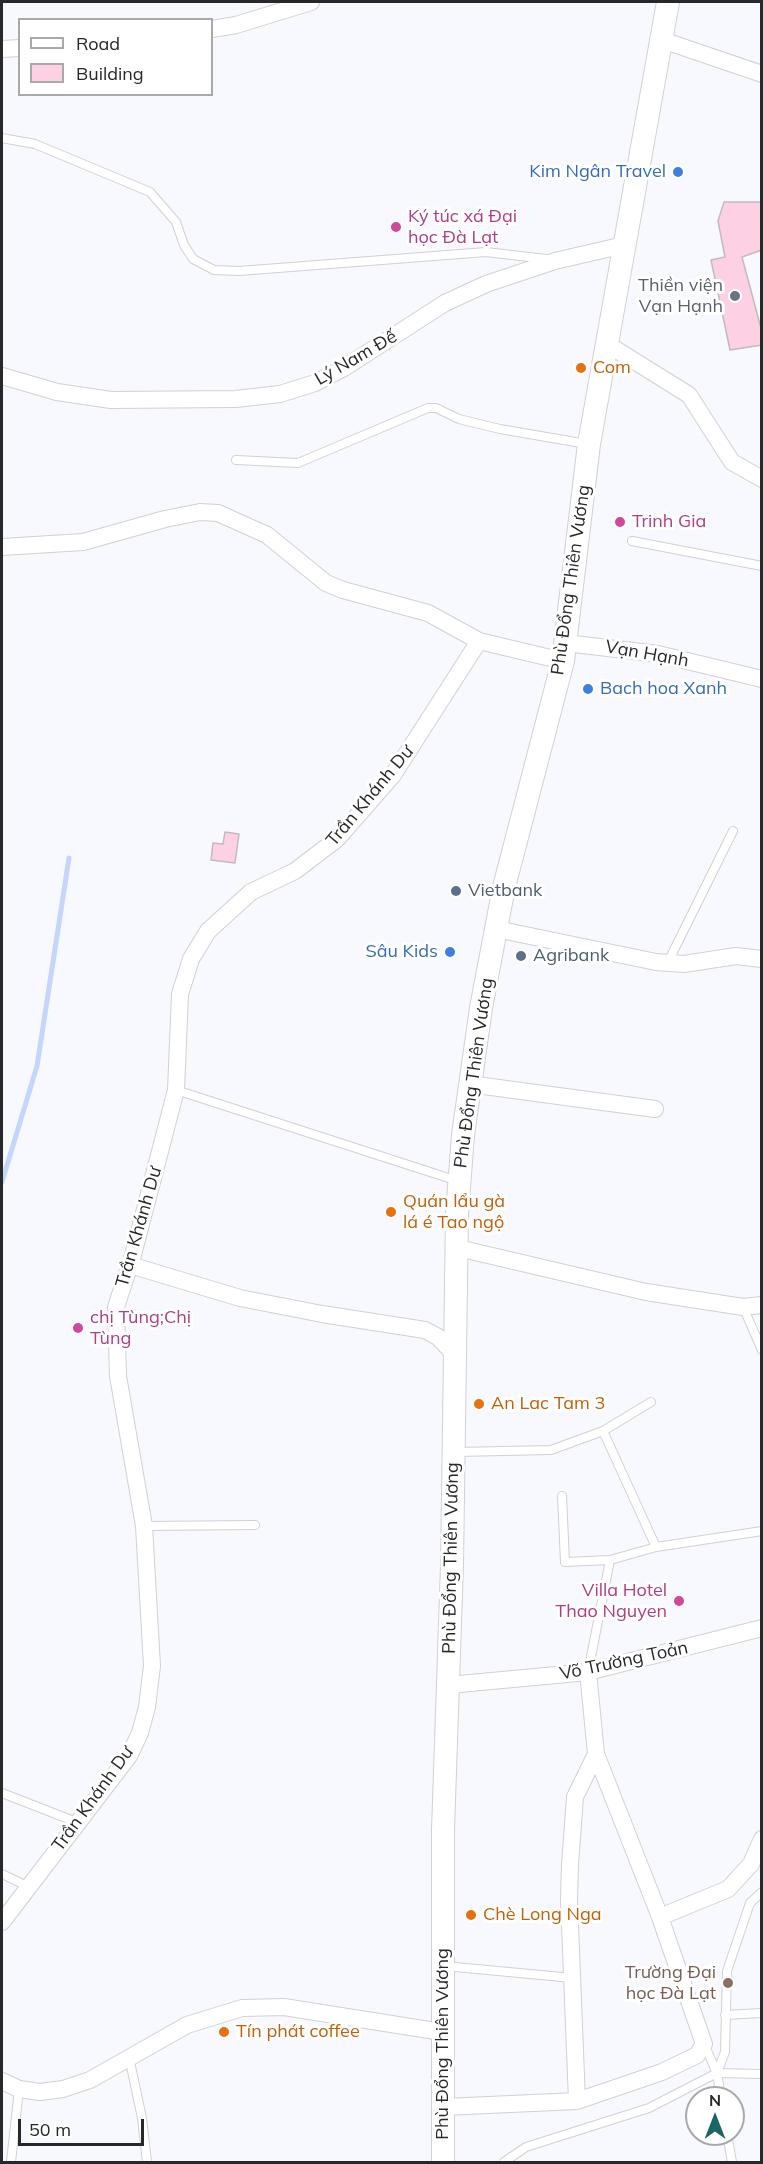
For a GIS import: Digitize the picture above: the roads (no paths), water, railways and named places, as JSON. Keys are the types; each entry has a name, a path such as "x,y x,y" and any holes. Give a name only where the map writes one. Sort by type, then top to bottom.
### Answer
{"main road":[{"name":"Phù Đổng Thiên Vương","path":"443,2163 443,1830 459,1181 470,1084 504,887 564,652 589,444 668,2"}],"street":[{"path":"213,29 236,26 311,2"},
{"path":"662,40 762,74"},
{"path":"2,49 18,48"},
{"name":"Lý Nam Đế","path":"2,376 57,392 111,400 226,399 280,394 315,383 344,368 445,303 486,284 555,261 624,245"},
{"path":"607,344 688,395 732,462 762,479"},
{"path":"2,547 83,542 165,519 200,512 218,513 267,535 326,583 343,590 428,613 479,641 564,652"},
{"name":"Trần Khánh Dư","path":"2,1922 27,1886 79,1823 129,1756 140,1733 147,1707 152,1666 144,1527 118,1376 115,1339 116,1307 130,1265 176,1089 180,994 191,959 208,932 251,892 295,872 338,839 393,775 479,641"},
{"name":"Vạn Hạnh","path":"564,652 658,654 762,679"},
{"path":"496,929 668,963 684,964 736,956 762,959"},
{"path":"470,1084 655,1108"},
{"path":"458,1248 646,1292 743,1307 762,1305"},
{"path":"130,1265 240,1298 321,1314 425,1330 438,1337 455,1355"},
{"name":"Võ Trường Toản","path":"448,1685 588,1672 762,1628"},
{"path":"444,2107 577,2101 662,2072 696,2055 704,2044 660,1917 596,1754 588,1672"},
{"path":"577,2101 569,1900 575,1797 596,1754"},
{"path":"660,1917 728,1889 752,1864 762,1839"},
{"path":"2,2081 19,2089 40,2092 63,2089 90,2080 187,2025 242,2008 284,2007 442,2032"}],"lane":[{"path":"2,138 34,144 150,192 176,222 184,245 193,259 214,270 239,271 486,252 555,261"},
{"path":"236,460 298,463 428,408 436,408 459,419 500,429 589,444"},
{"path":"632,541 762,566"},
{"path":"668,963 733,831"},
{"path":"176,1089 459,1181"},
{"path":"743,1307 762,1350"},
{"path":"452,1452 551,1450 603,1431 651,1402"},
{"path":"603,1431 656,1547"},
{"path":"562,1496 565,1562 610,1560 656,1547 762,1532"},
{"path":"144,1527 255,1525"},
{"path":"588,1672 610,1560"},
{"path":"2,1793 79,1823"},
{"path":"2,1874 27,1886"},
{"path":"717,2073 725,2052 727,1971 750,1903 762,1892"},
{"path":"444,1966 573,1978"},
{"path":"725,2014 762,2013"},
{"path":"704,2044 717,2073 719,2086"},
{"path":"129,2056 142,2118 147,2163"},
{"path":"504,2163 526,2147 650,2108 717,2073 762,2074"},
{"path":"11,2163 19,2089"},
{"path":"729,2146 732,2163"}],"waterway":[{"path":"2,1182 37,1066 69,858"}],"place":[{"name":"Kim Ngân Travel","path":"678,172"},
{"name":"Ký túc xá Đại học Đà Lạt","path":"396,227"},
{"name":"Thiền viện Vạn Hạnh","path":"735,296"},
{"name":"Com","path":"581,368"},
{"name":"Trinh Gia","path":"620,522"},
{"name":"Bach hoa Xanh","path":"588,689"},
{"name":"Vietbank","path":"456,891"},
{"name":"Sâu Kids","path":"450,952"},
{"name":"Agribank","path":"521,956"},
{"name":"Quán lẩu gà lá é Tao ngộ","path":"391,1212"},
{"name":"chị Tùng;Chị Tùng","path":"78,1328"},
{"name":"An Lac Tam 3","path":"479,1404"},
{"name":"Villa Hotel Thao Nguyen","path":"679,1601"},
{"name":"Chè Long Nga","path":"471,1915"},
{"name":"Trường Đại học Đà Lạt","path":"728,1983"},
{"name":"Tín phát coffee","path":"224,2032"}]}
